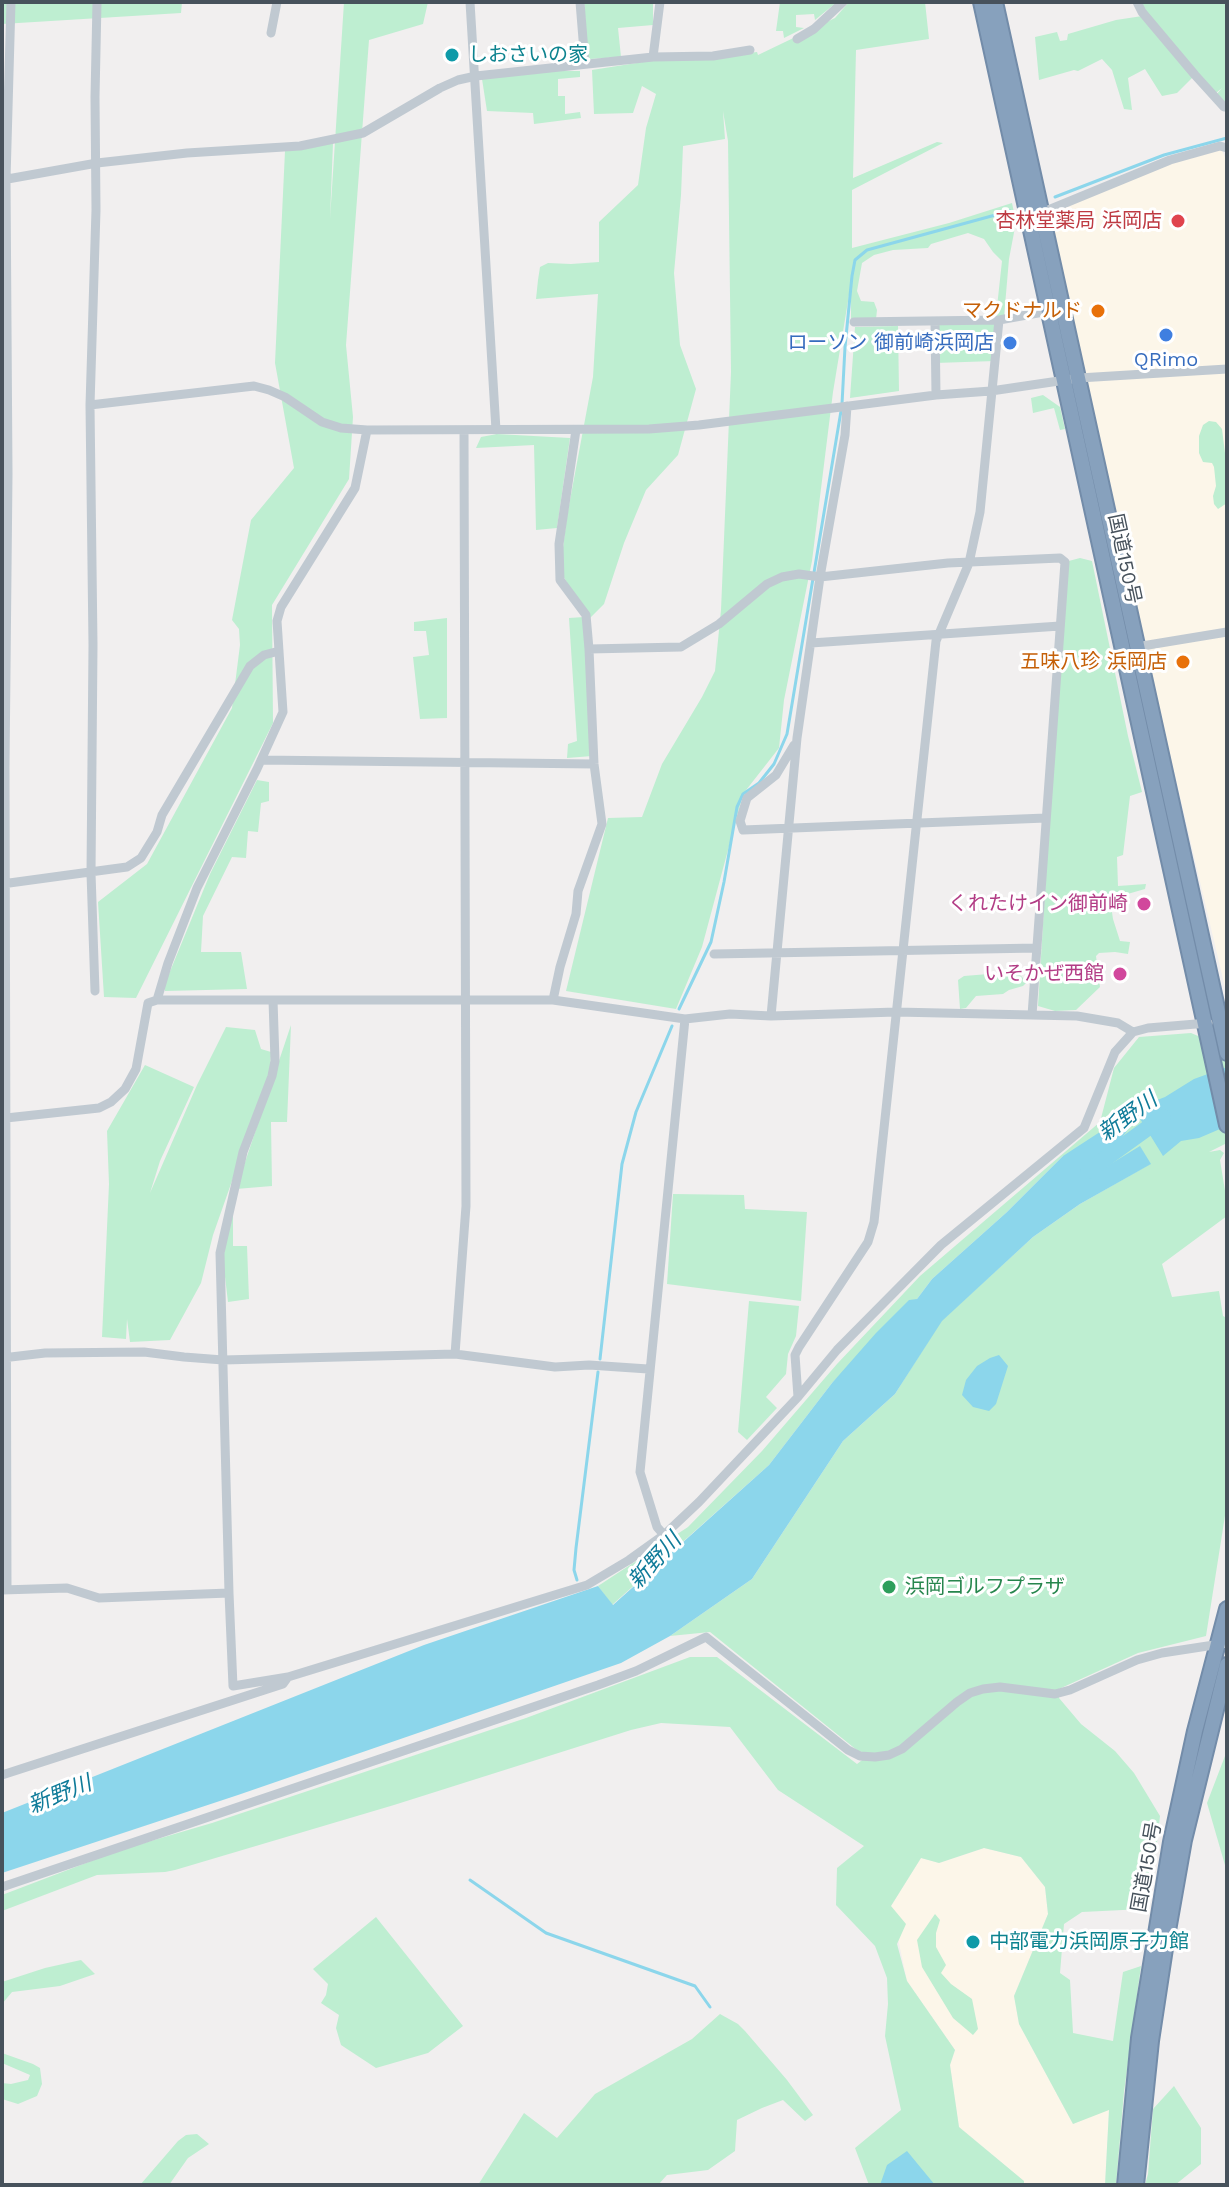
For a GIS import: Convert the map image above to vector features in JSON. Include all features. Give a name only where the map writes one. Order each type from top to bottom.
[{"type":"highway","name":"国道150号","points":[[981,2],[1049,311],[1072,380]]},
{"type":"highway","name":"国道150号","points":[[995,2],[1130,648],[1203,1023],[1223,1049]]},
{"type":"highway","name":"国道150号","points":[[1130,648],[1224,1022],[1227,1125]]},
{"type":"highway","name":"国道150号","points":[[1125,2185],[1139,2038],[1171,1842],[1195,1731],[1223,1644],[1227,1609]]},
{"type":"highway","name":"国道150号","points":[[1136,2185],[1151,2041],[1166,1942],[1184,1840],[1227,1665]]},
{"type":"street","points":[[11,2],[4,180],[8,503],[4,884],[4,1590],[67,1588],[99,1598],[229,1593]]},
{"type":"street","points":[[95,991],[91,873],[93,645],[90,405],[97,163],[97,2]]},
{"type":"street","points":[[271,33],[277,2]]},
{"type":"street","points":[[470,2],[496,430]]},
{"type":"street","points":[[580,2],[585,64]]},
{"type":"street","points":[[653,57],[660,2]]},
{"type":"street","points":[[797,39],[814,29],[843,2]]},
{"type":"street","points":[[1137,2],[1195,75],[1227,107]]},
{"type":"street","points":[[4,180],[97,163],[187,153],[300,146],[363,133],[440,88],[476,76],[653,57],[713,56],[750,50]]},
{"type":"street","points":[[1041,213],[1170,160],[1220,146],[1227,148]]},
{"type":"street","points":[[854,322],[999,320],[1049,311]]},
{"type":"street","points":[[798,1397],[795,1355],[868,1242],[874,1222],[936,641],[969,563],[980,512],[999,320]]},
{"type":"street","points":[[935,321],[936,395]]},
{"type":"street","points":[[90,405],[254,386],[285,397],[322,422],[341,428],[576,430],[674,427],[1072,380],[1227,369]]},
{"type":"street","points":[[771,1016],[797,738],[847,406]]},
{"type":"street","points":[[157,1000],[197,888],[283,712],[277,621],[281,607],[355,488],[367,430]]},
{"type":"street","points":[[455,1354],[466,1206],[464,430]]},
{"type":"street","points":[[553,1000],[576,914],[578,891],[602,824],[594,764],[586,615],[560,580],[559,544],[576,430]]},
{"type":"street","points":[[589,649],[681,647],[719,624],[767,584],[782,577],[799,574],[820,577],[948,563],[1060,558],[1065,562],[1032,1015]]},
{"type":"street","points":[[811,643],[1060,626]]},
{"type":"street","points":[[1130,648],[1227,632]]},
{"type":"street","points":[[4,884],[127,867],[141,858],[157,832],[162,815],[250,666],[264,655],[279,651]]},
{"type":"street","points":[[797,738],[776,775],[747,798],[740,821],[743,830],[1046,818]]},
{"type":"street","points":[[261,760],[594,764]]},
{"type":"street","points":[[714,954],[1037,948]]},
{"type":"street","points":[[6,1118],[99,1108],[111,1102],[125,1089],[136,1069],[148,1003],[157,1000],[553,1000],[685,1019],[730,1014],[771,1016],[896,1012],[1032,1015],[1087,1017],[1118,1023],[1133,1032]]},
{"type":"street","points":[[273,1000],[275,1061],[272,1076],[243,1152],[220,1253],[233,1686],[288,1677],[587,1585],[629,1560],[664,1535],[699,1502],[798,1397],[837,1350],[941,1245],[1084,1128],[1115,1052],[1133,1032],[1224,1022]]},
{"type":"street","points":[[664,1535],[657,1527],[640,1472],[685,1019]]},
{"type":"street","points":[[4,1358],[45,1353],[144,1352],[223,1360],[455,1354],[555,1367],[589,1365],[648,1369]]},
{"type":"street","points":[[2,1887],[598,1685],[636,1671],[706,1637],[848,1750],[860,1756],[875,1757],[902,1749],[970,1693],[1000,1687],[1055,1694],[1137,1660],[1223,1644]]},
{"type":"street","points":[[2,1775],[283,1684],[288,1677]]},
{"type":"shaded area","points":[[1220,146],[1227,162],[1227,996],[1148,661],[1048,210]]},
{"type":"shaded area","points":[[984,1848],[1021,1857],[1045,1887],[1048,1914],[1014,1996],[1019,2024],[1073,2124],[1109,2109],[1105,2185],[1024,2185],[1024,2181],[959,2127],[950,2065],[955,2050],[907,1981],[891,1906],[921,1858],[939,1863]]},
{"type":"green space","points":[[2,2],[182,2],[181,13],[2,24]]},
{"type":"green space","points":[[344,2],[428,2],[423,24],[369,40],[346,345],[353,417],[349,479],[272,605],[273,723],[136,998],[104,997],[98,902],[147,864],[232,708],[240,645],[239,629],[232,620],[251,520],[294,468],[275,363],[285,151],[333,143],[330,219]]},
{"type":"green space","points":[[584,2],[653,2],[653,25],[618,28],[621,57],[590,59]]},
{"type":"green space","points":[[780,2],[837,2],[815,20],[814,14],[796,15],[796,27],[804,28],[784,38],[783,31],[776,31]]},
{"type":"green space","points":[[849,2],[925,2],[929,39],[856,50],[853,178],[937,142],[943,143],[852,190],[852,248],[1012,203],[1016,222],[1004,317],[996,316],[1002,261],[984,239],[968,233],[931,244],[928,248],[893,250],[874,255],[862,263],[857,291],[861,301],[874,302],[876,319],[851,320],[851,283],[833,392],[812,561],[784,700],[779,748],[743,794],[702,947],[676,1009],[566,991],[608,818],[642,817],[662,764],[715,671],[721,610],[731,372],[728,141],[723,111],[725,139],[683,146],[674,273],[680,345],[696,389],[678,455],[646,490],[604,604],[589,619],[560,571],[593,377],[598,294],[536,299],[538,280],[540,267],[548,263],[599,262],[599,222],[638,185],[646,128],[656,94],[642,86],[633,113],[594,114],[592,70],[649,61],[757,52],[758,55],[835,18]]},
{"type":"green space","points":[[1142,2],[1227,2],[1227,106],[1216,95],[1222,88],[1216,93],[1195,75],[1177,93],[1162,96],[1145,69],[1128,78],[1132,110],[1124,109],[1112,70],[1102,59],[1078,71],[1039,80],[1035,37],[1057,32],[1060,41],[1067,40],[1068,34],[1116,20],[1149,15]]},
{"type":"green space","points":[[580,71],[580,77],[558,79],[558,96],[565,96],[565,114],[580,112],[581,118],[534,124],[533,113],[487,111],[482,79]]},
{"type":"green space","points":[[994,320],[995,361],[935,363],[938,321]]},
{"type":"green space","points":[[898,326],[899,391],[850,398],[855,327]]},
{"type":"green space","points":[[1043,395],[1060,407],[1065,429],[1060,430],[1054,408],[1033,413],[1031,398]]},
{"type":"green space","points":[[1209,421],[1216,422],[1222,429],[1226,461],[1227,503],[1218,509],[1213,496],[1216,486],[1214,467],[1212,463],[1203,462],[1199,453],[1199,436],[1203,425]]},
{"type":"green space","points":[[497,434],[570,438],[557,528],[536,530],[534,445],[476,448],[481,437]]},
{"type":"green space","points":[[1080,558],[1092,561],[1142,792],[1130,796],[1123,855],[1117,857],[1118,886],[1146,884],[1145,889],[1110,899],[1120,941],[1130,942],[1128,954],[1099,953],[1096,956],[1100,987],[1076,1010],[1055,1011],[1038,1006],[1065,562]]},
{"type":"green space","points":[[584,617],[592,756],[567,758],[568,744],[577,741],[569,618]]},
{"type":"green space","points":[[447,618],[447,718],[420,719],[413,657],[429,655],[426,631],[414,631],[414,622]]},
{"type":"green space","points":[[257,780],[269,782],[269,801],[261,803],[258,832],[248,831],[246,858],[232,857],[203,916],[201,952],[241,952],[247,989],[165,991],[164,986],[210,874]]},
{"type":"green space","points":[[1013,972],[1027,982],[1023,986],[1003,994],[976,996],[966,1008],[960,1009],[958,980],[964,976]]},
{"type":"green space","points":[[291,1025],[287,1122],[271,1122],[272,1186],[236,1189]]},
{"type":"green space","points":[[226,1027],[255,1030],[261,1049],[271,1052],[270,1073],[213,1235],[201,1283],[170,1340],[130,1342],[127,1319],[126,1339],[102,1337],[109,1184],[107,1131],[145,1065],[194,1087],[160,1161],[150,1193]]},
{"type":"green space","points":[[1191,1033],[1227,1048],[1227,1143],[1209,1152],[1220,1150],[1224,1153],[1220,1160],[1227,1216],[1162,1264],[1172,1297],[1219,1291],[1223,1316],[1227,1318],[1227,1503],[1206,1636],[1138,1653],[1059,1689],[1059,1698],[1081,1724],[1115,1751],[1134,1773],[1160,1816],[1154,1869],[1143,1909],[1082,1912],[1064,1924],[1060,1973],[1070,1980],[1073,2033],[1113,2041],[1123,1972],[1141,1966],[1124,2092],[1116,2185],[1105,2185],[1109,2110],[1073,2124],[1019,2024],[1014,1996],[1048,1914],[1045,1887],[1021,1857],[984,1848],[939,1863],[921,1858],[891,1906],[906,1924],[897,1944],[907,1981],[955,2050],[950,2065],[959,2127],[1024,2181],[1024,2185],[869,2185],[855,2148],[901,2110],[885,2036],[887,1978],[875,1946],[836,1905],[837,1868],[864,1846],[778,1790],[730,1727],[661,1723],[631,1730],[175,1870],[97,1875],[2,1911],[2,1895],[120,1850],[212,1823],[526,1718],[690,1657],[717,1657],[857,1764],[870,1754],[858,1751],[710,1632],[670,1636],[752,1579],[843,1441],[895,1394],[941,1321],[1033,1237],[1080,1204],[1150,1164],[1140,1147],[1089,1178],[1063,1156],[1007,1212],[932,1279],[917,1299],[832,1383],[769,1465],[612,1605],[598,1586],[688,1527],[762,1451],[837,1364],[920,1276],[1100,1122],[1114,1068],[1139,1037]]},
{"type":"green space","points":[[673,1194],[744,1195],[745,1209],[807,1212],[801,1301],[667,1284]]},
{"type":"green space","points":[[233,1195],[233,1246],[247,1246],[249,1299],[228,1302],[223,1260]]},
{"type":"green space","points":[[749,1301],[799,1306],[796,1336],[788,1354],[786,1374],[766,1397],[777,1408],[747,1440],[738,1432]]},
{"type":"green space","points":[[1227,1757],[1227,1872],[1207,1803]]},
{"type":"green space","points":[[935,1914],[940,1920],[936,1947],[946,1965],[941,1973],[972,1999],[978,2029],[973,2035],[953,2018],[922,1967],[917,1940]]},
{"type":"green space","points":[[376,1917],[463,2026],[428,2053],[376,2068],[341,2045],[336,2028],[339,2015],[321,2003],[328,1984],[313,1969]]},
{"type":"green space","points":[[81,1960],[95,1974],[60,1986],[12,1992],[2,2004],[2,1982]]},
{"type":"green space","points":[[720,2014],[745,2031],[813,2115],[805,2121],[783,2100],[762,2108],[737,2120],[735,2151],[708,2170],[667,2175],[658,2185],[478,2185],[524,2113],[557,2138],[595,2094],[692,2039]]},
{"type":"green space","points":[[2,2053],[40,2068],[42,2084],[37,2096],[18,2104],[2,2099],[2,2083],[28,2080],[30,2075],[2,2063]]},
{"type":"green space","points":[[1174,2086],[1201,2128],[1201,2164],[1175,2185],[1145,2185],[1153,2109]]},
{"type":"green space","points":[[197,2134],[209,2144],[188,2158],[169,2185],[140,2185],[178,2141],[186,2135]]},
{"type":"water","points":[[1227,1067],[1227,1126],[1199,1138],[1181,1141],[1163,1156],[1134,1109],[1165,1097],[1194,1079]]},
{"type":"water","points":[[1123,1117],[1131,1126],[1091,1176],[1140,1146],[1151,1164],[1080,1204],[1033,1237],[942,1321],[895,1394],[843,1441],[752,1579],[670,1636],[621,1663],[2,1873],[2,1813],[424,1645],[598,1586],[613,1605],[769,1465],[832,1383],[909,1300],[917,1299],[932,1279],[1007,1212],[1063,1156]]},
{"type":"water","points":[[999,1355],[1008,1366],[996,1404],[989,1411],[973,1407],[962,1395],[966,1380],[977,1366]]},
{"type":"water","points":[[907,2151],[935,2185],[880,2185],[887,2165]]},
{"type":"waterway","points":[[1055,197],[1164,155],[1227,138]]},
{"type":"waterway","points":[[842,404],[855,260],[867,250],[1010,211]]},
{"type":"waterway","points":[[679,1009],[711,942],[737,807],[743,794],[759,783],[774,764],[787,734],[841,411]]},
{"type":"waterway","points":[[600,1359],[622,1164],[636,1112],[672,1026]]},
{"type":"waterway","name":"新野川","points":[[1088,1171],[1163,1117]]},
{"type":"waterway","points":[[577,1580],[574,1570],[576,1548],[598,1372]]},
{"type":"waterway","points":[[470,1880],[546,1933],[695,1986],[710,2007]]},
{"type":"place","name":"しおさいの家","points":[[452,55]]},
{"type":"place","name":"杏林堂薬局 浜岡店","points":[[1178,221]]},
{"type":"place","name":"マクドナルド","points":[[1098,311]]},
{"type":"place","name":"QRimo","points":[[1166,335]]},
{"type":"place","name":"ローソン 御前崎浜岡店","points":[[1010,343]]},
{"type":"place","name":"五味八珍 浜岡店","points":[[1183,662]]},
{"type":"place","name":"くれたけイン御前崎","points":[[1144,904]]},
{"type":"place","name":"いそかぜ西館","points":[[1120,974]]},
{"type":"place","name":"浜岡ゴルフプラザ","points":[[889,1587]]},
{"type":"place","name":"中部電力浜岡原子力館","points":[[973,1942]]}]
